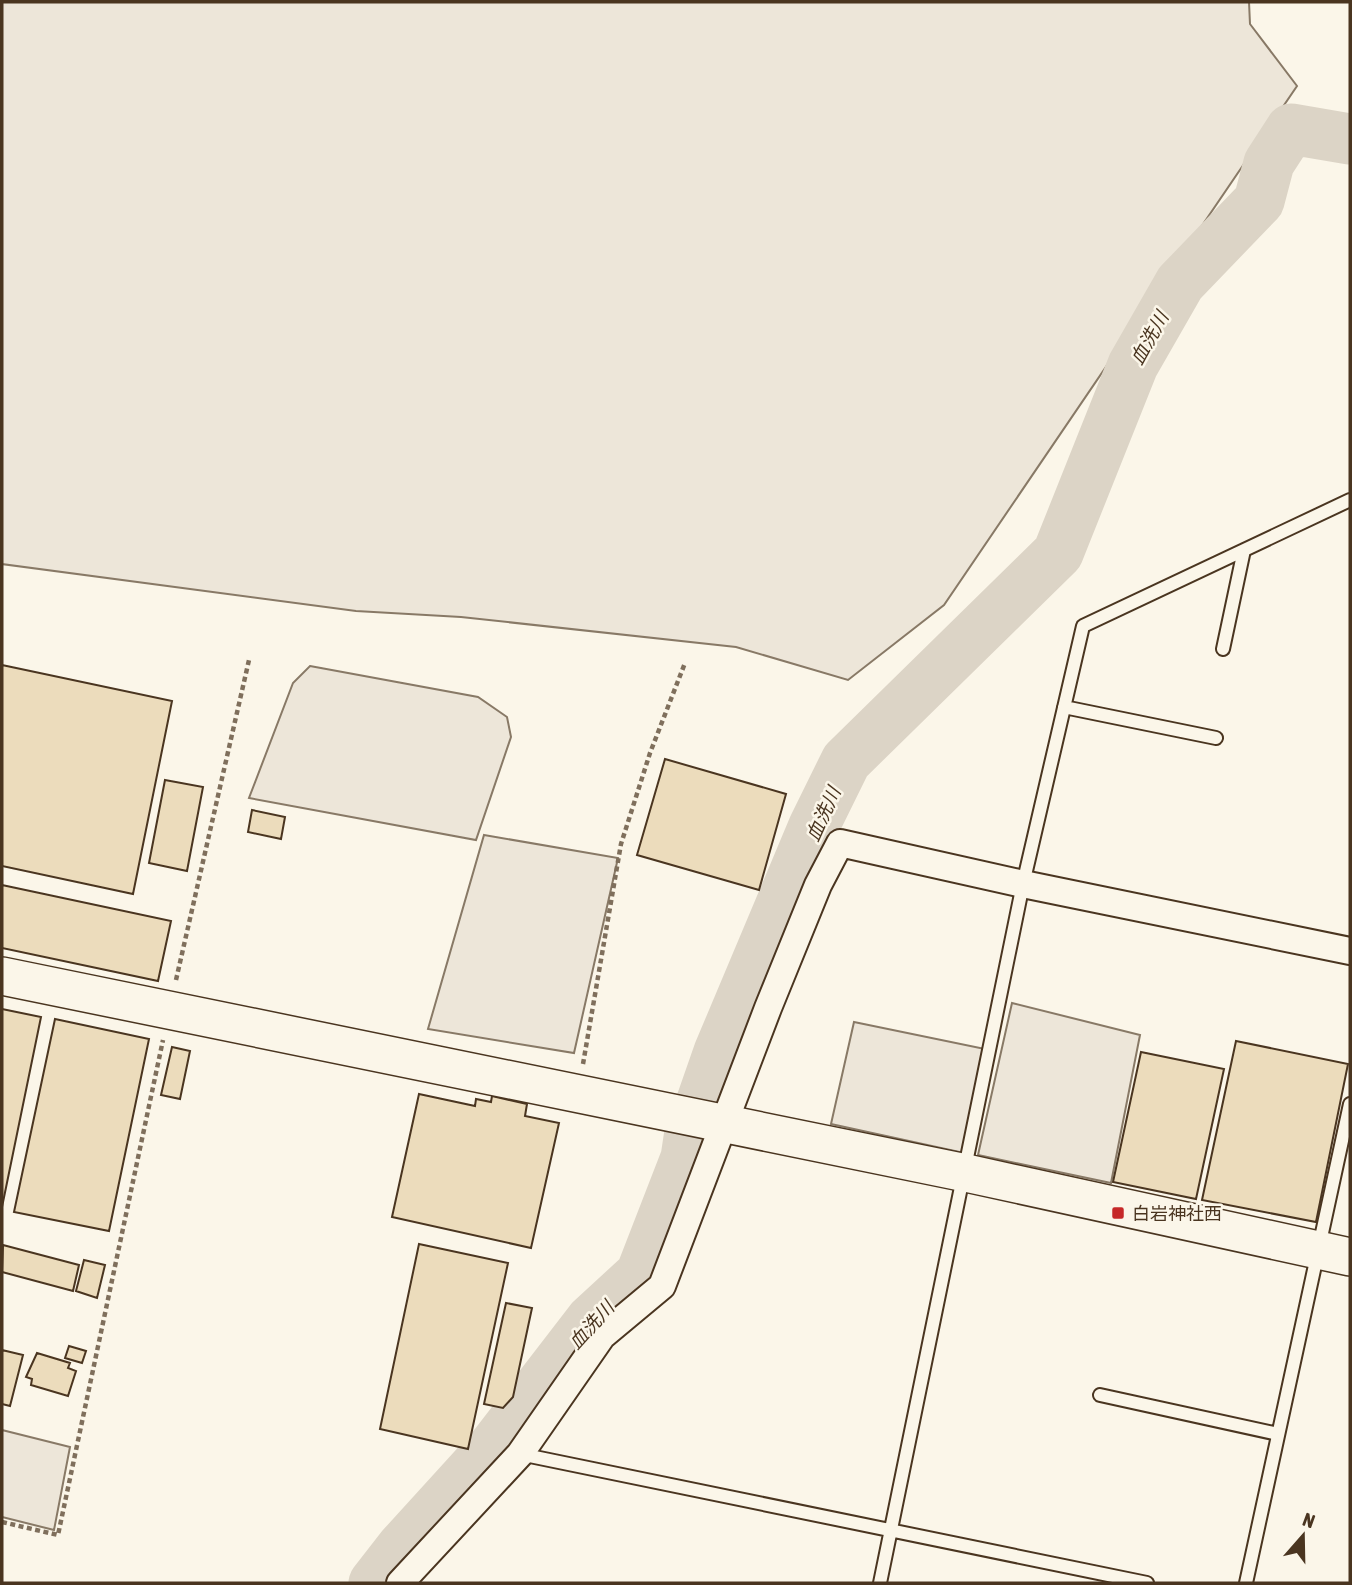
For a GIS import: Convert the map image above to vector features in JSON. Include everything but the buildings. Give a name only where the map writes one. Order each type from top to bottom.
[{"type":"street","points":[[400,1583],[520,1454],[601,1336],[662,1286],[706,1119],[840,843],[1023,884],[1350,951]]},
{"type":"street","points":[[2,976],[578,1096],[706,1119],[966,1173],[1334,1253]]},
{"type":"lane","points":[[880,1583],[1023,884],[1083,626],[1350,500]]},
{"type":"lane","points":[[1223,649],[1244,550]]},
{"type":"lane","points":[[1064,707],[1216,738]]},
{"type":"lane","points":[[1246,1583],[1278,1434],[1334,1253],[1350,1104]]},
{"type":"lane","points":[[1100,1395],[1278,1434]]},
{"type":"lane","points":[[520,1454],[1147,1583]]},
{"type":"path","points":[[2,1522],[58,1535],[169,1011],[249,660]]},
{"type":"path","points":[[578,1096],[621,844],[650,753],[685,663]]},
{"type":"shaded area","points":[[2,2],[1249,2],[1250,24],[1297,86],[944,605],[848,680],[736,647],[461,617],[356,611],[2,564]]},
{"type":"shaded area","points":[[310,666],[478,697],[507,717],[511,737],[476,840],[249,798],[293,683]]},
{"type":"shaded area","points":[[484,835],[618,858],[574,1053],[428,1029]]},
{"type":"shaded area","points":[[1012,1003],[1140,1035],[1111,1183],[978,1155]]},
{"type":"shaded area","points":[[854,1022],[985,1049],[964,1153],[831,1124]]},
{"type":"shaded area","points":[[2,1430],[70,1447],[54,1530],[2,1517]]},
{"type":"waterway","name":"血洗川","points":[[374,1583],[402,1547],[494,1446],[591,1320],[641,1274],[686,1158],[689,1138],[719,1052],[814,826],[846,761],[1058,553],[1133,365],[1180,283],[1259,201],[1269,163],[1291,129],[1350,139]]},
{"type":"place","name":"白岩神社西","points":[[1118,1213]]}]
